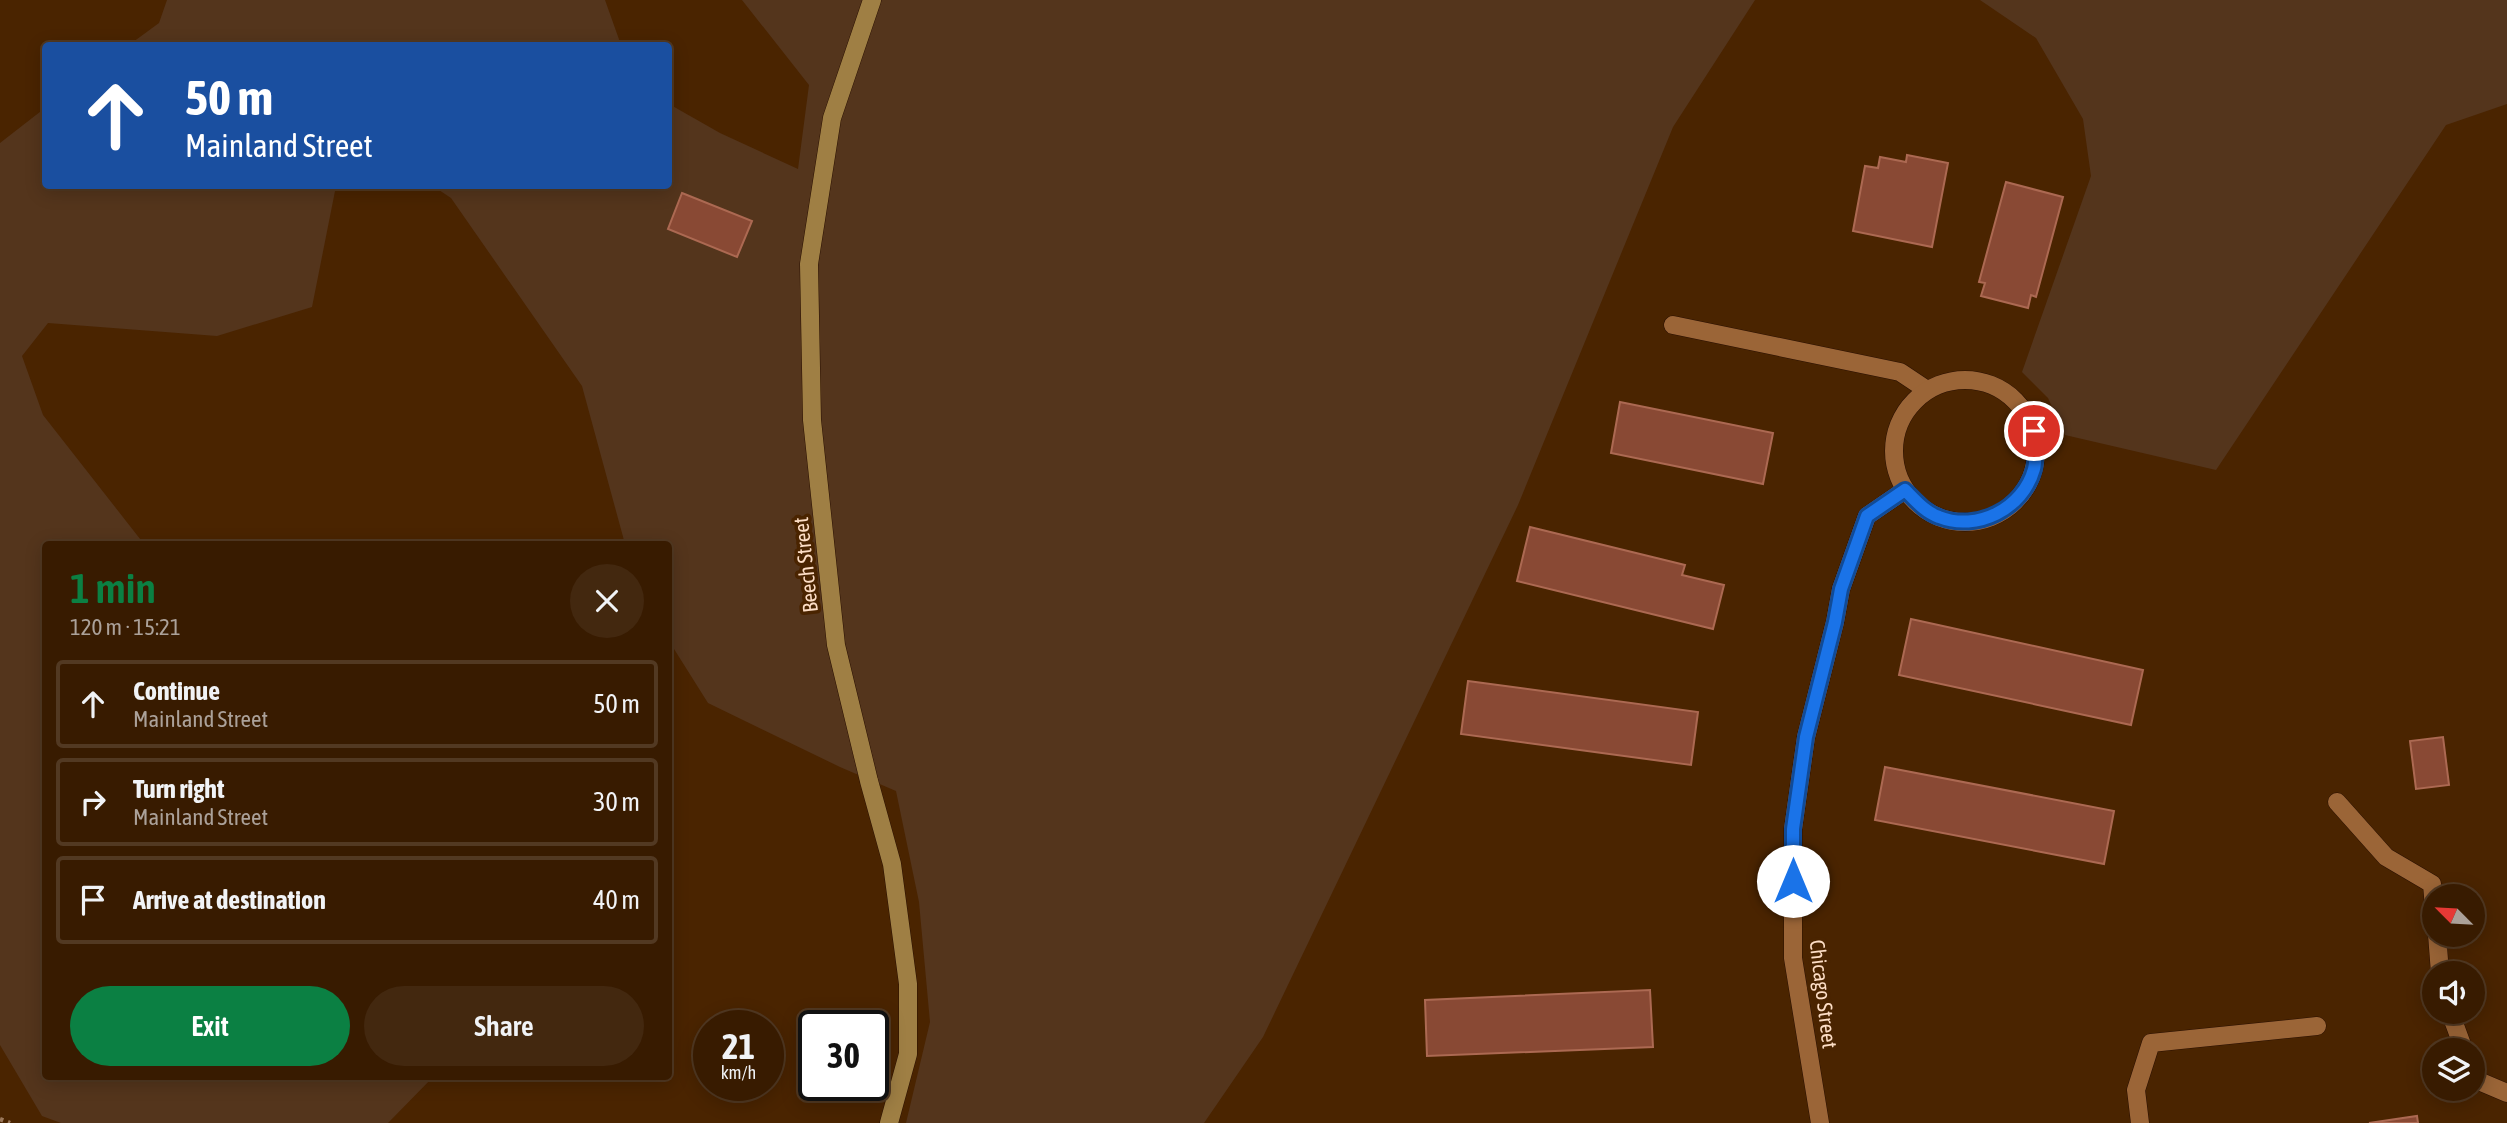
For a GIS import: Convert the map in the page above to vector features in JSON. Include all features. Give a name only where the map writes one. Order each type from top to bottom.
[{"type":"street","name":"Beech Street","points":[[872,0],[832,118],[809,276],[812,420],[836,645],[892,864],[908,984],[908,1054],[889,1123]]},
{"type":"street","points":[[1673,325],[1900,372],[1927,390]]},
{"type":"street","points":[[1953,380],[1978,380],[2011,396],[2028,415],[2034,431],[2035,466],[2028,484],[2013,504],[1992,517],[1965,523],[1940,518],[1923,509],[1905,490],[1894,460],[1897,428],[1909,407],[1927,390],[1953,380]]},
{"type":"street","name":"Chicago Street","points":[[1820,1123],[1793,958],[1793,829],[1806,737],[1841,589],[1867,516],[1905,490]]},
{"type":"street","points":[[2337,802],[2386,857],[2432,884]]},
{"type":"street","points":[[2140,1123],[2136,1090],[2151,1043],[2317,1026]]},
{"type":"street","points":[[2485,1084],[2507,1093]]},
{"type":"path","points":[[0,1119],[10,1123]]},
{"type":"shaded area","points":[[167,0],[605,0],[620,42],[133,42],[159,23]]},
{"type":"shaded area","points":[[742,0],[1755,0],[1673,127],[1518,505],[1263,1037],[1204,1123],[906,1123],[930,1022],[919,902],[896,791],[708,703],[672,646],[672,541],[624,541],[582,386],[451,198],[438,189],[672,189],[672,106],[720,133],[798,169],[809,85]]},
{"type":"shaded area","points":[[1980,0],[2507,0],[2507,104],[2446,125],[2216,470],[2065,435],[2048,398],[2022,372],[2091,176],[2083,119],[2036,38]]},
{"type":"shaded area","points":[[42,110],[42,189],[335,189],[312,307],[217,336],[48,323],[22,356],[43,415],[142,541],[42,541],[42,1080],[430,1080],[388,1123],[61,1123],[42,1116],[0,1045],[0,143]]},
{"type":"building","points":[[1907,155],[1948,163],[1932,247],[1853,231],[1865,166],[1878,168],[1880,157],[1906,162]]},
{"type":"building","points":[[2006,182],[2063,197],[2036,297],[2031,295],[2028,308],[1981,296],[1985,283],[1979,282]]},
{"type":"building","points":[[682,193],[752,221],[737,257],[668,229]]},
{"type":"building","points":[[1620,402],[1773,433],[1763,484],[1611,453]]},
{"type":"building","points":[[1530,527],[1685,565],[1682,575],[1724,585],[1713,629],[1517,581]]},
{"type":"building","points":[[1911,619],[2143,670],[2131,725],[1899,675]]},
{"type":"building","points":[[1468,681],[1698,712],[1691,765],[1461,734]]},
{"type":"building","points":[[2443,737],[2449,785],[2416,789],[2410,741]]},
{"type":"building","points":[[1885,767],[2114,811],[2104,864],[1875,820]]},
{"type":"building","points":[[1650,990],[1653,1047],[1427,1056],[1425,1000]]},
{"type":"building","points":[[2417,1116],[2418,1123],[2369,1123]]},
{"type":"route","points":[[1793,881],[1793,829],[1806,737],[1841,589],[1867,516],[1905,490],[1923,509],[1940,518],[1965,523],[1992,517],[2013,504],[2028,484],[2035,466],[2034,431]]}]
